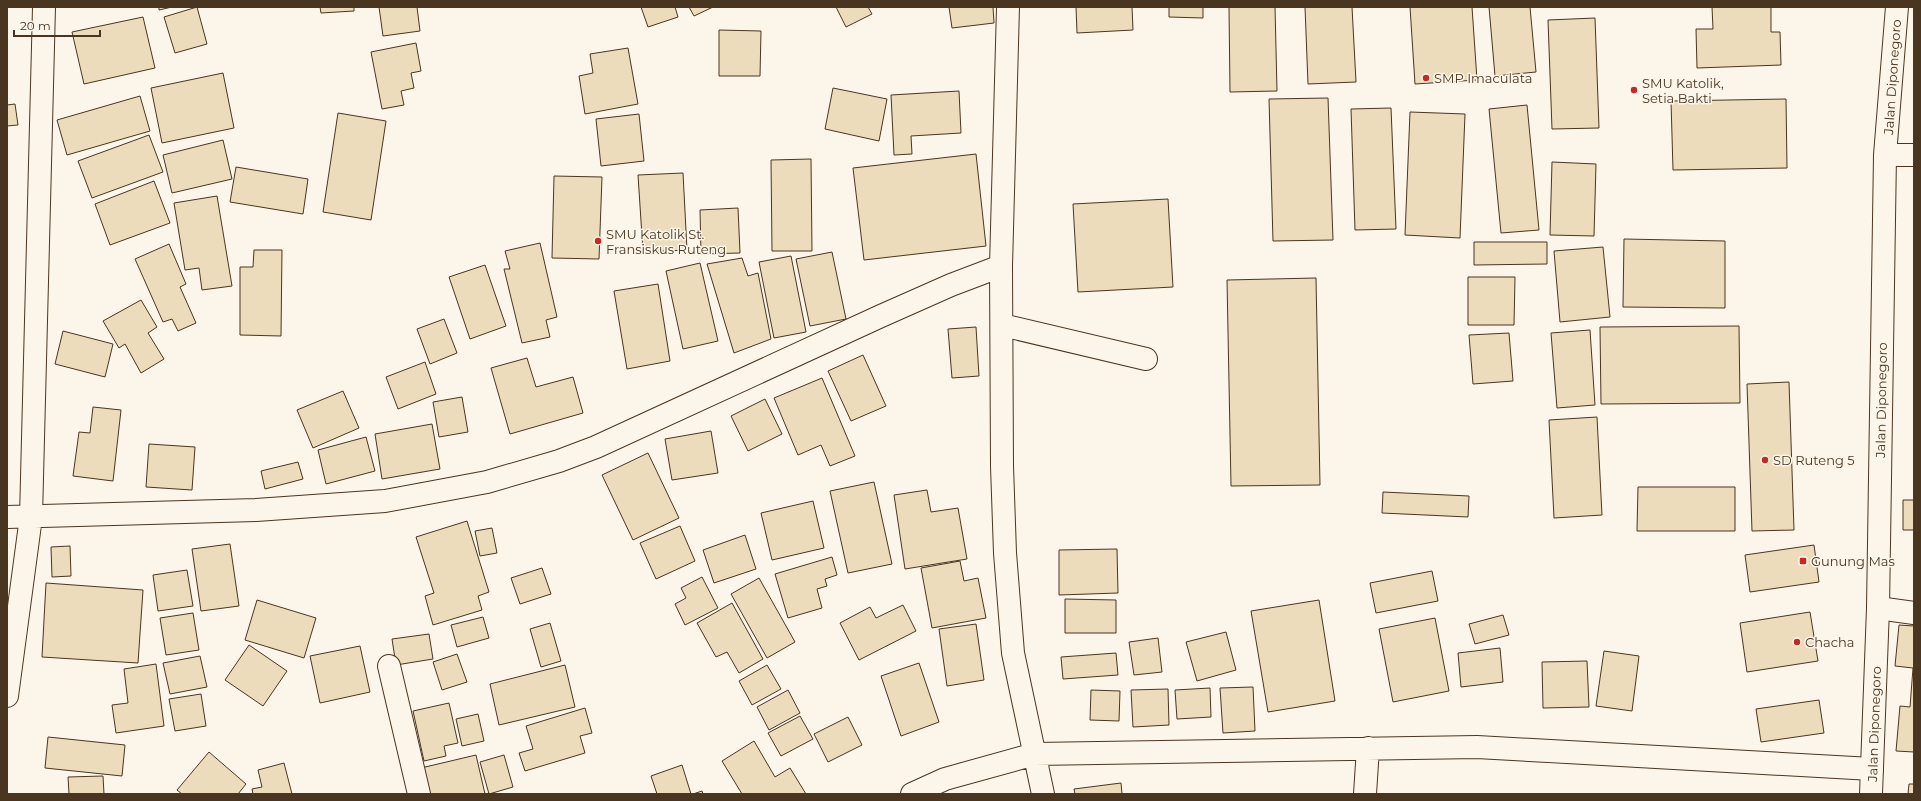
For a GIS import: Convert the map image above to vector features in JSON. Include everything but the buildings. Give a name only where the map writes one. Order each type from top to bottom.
[{"type":"street","points":[[7,696],[31,517],[44,7]]},
{"type":"street","points":[[1008,7],[1001,266],[1002,466],[1006,568],[1013,653],[1036,754],[1043,794]]},
{"type":"street","name":"Jalan Diponegoro","points":[[1871,794],[1878,608],[1885,155],[1897,7]]},
{"type":"street","points":[[1885,155],[1914,155]]},
{"type":"street","points":[[7,517],[256,510],[385,501],[487,482],[558,462],[596,447],[888,313],[951,285],[1001,266]]},
{"type":"street","points":[[1002,324],[1146,359]]},
{"type":"street","points":[[1878,608],[1914,613]]},
{"type":"street","points":[[389,666],[419,794]]},
{"type":"street","points":[[912,794],[946,779],[1036,754],[1477,747],[1872,769]]},
{"type":"street","points":[[1365,794],[1368,748]]},
{"type":"place","name":"SMP Imaculata","points":[[1426,78]]},
{"type":"place","name":"SMU Katolik, Setia Bakti","points":[[1634,90]]},
{"type":"place","name":"SMU Katolik St. Fransiskus Ruteng","points":[[598,241]]},
{"type":"place","name":"SD Ruteng 5","points":[[1765,460]]},
{"type":"place","name":"Gunung Mas","points":[[1803,561]]},
{"type":"place","name":"Chacha","points":[[1797,642]]}]
